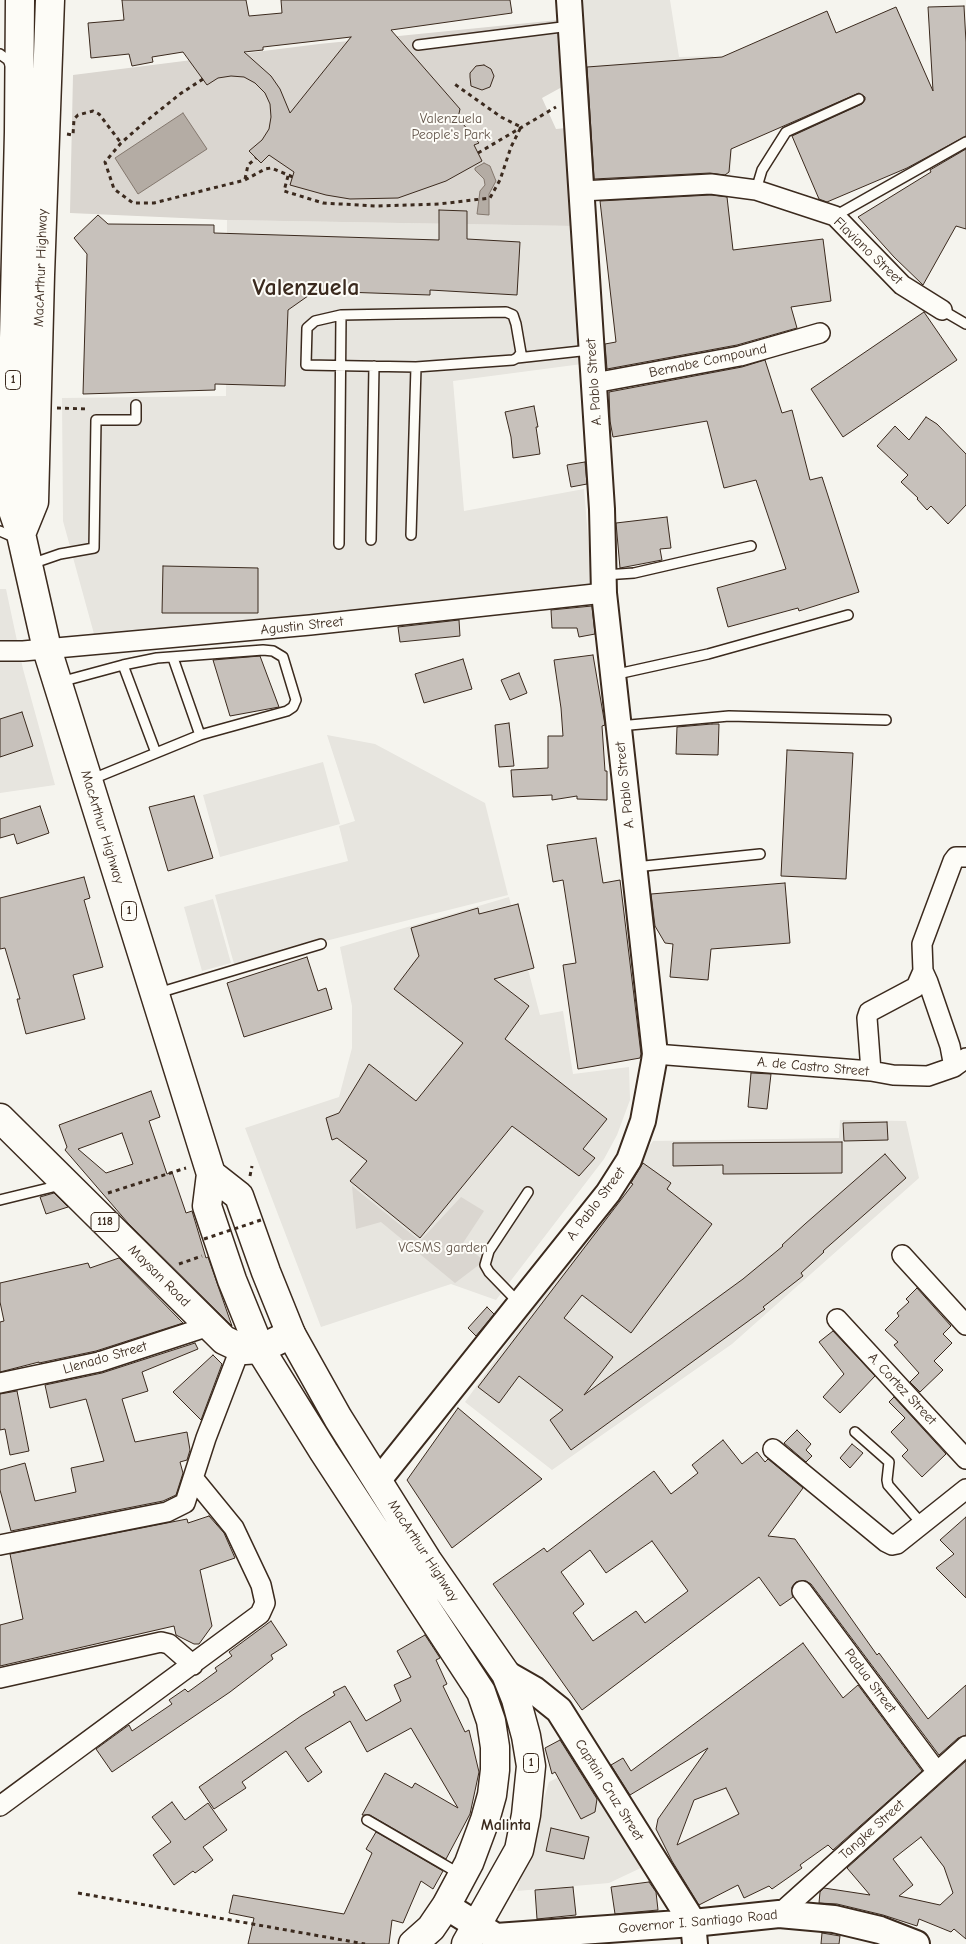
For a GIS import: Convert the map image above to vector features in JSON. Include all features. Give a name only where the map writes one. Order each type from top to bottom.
[{"type":"main road","name":"MacArthur Highway","points":[[18,542],[34,502],[27,226],[19,87],[20,0]]},
{"type":"main road","name":"MacArthur Highway","points":[[50,0],[27,226],[7,388],[6,471],[10,502],[18,542],[47,649],[210,1168],[207,1206],[232,1280],[252,1350],[324,1452],[435,1620],[481,1692],[491,1721],[496,1746],[492,1795],[485,1820],[462,1875],[446,1906],[431,1928],[413,1944]]},
{"type":"main road","name":"Maysan Road","points":[[0,1118],[224,1340],[252,1350]]},
{"type":"main road","name":"MacArthur Highway","points":[[210,1168],[239,1196],[266,1272],[291,1334],[338,1418],[427,1560],[506,1674],[526,1736],[531,1766],[527,1808],[518,1850],[472,1935]]},
{"type":"main road","points":[[252,1350],[291,1334]]},
{"type":"main road","name":"Captain Cruz Street","points":[[506,1674],[534,1690],[559,1710],[694,1934]]},
{"type":"main road","points":[[446,1906],[472,1935]]},
{"type":"main road","name":"Governor I. Santiago Road","points":[[472,1935],[506,1937],[694,1934],[779,1914],[834,1919],[880,1930],[916,1944]]},
{"type":"street","name":"A. Pablo Street","points":[[378,1481],[608,1192],[629,1160],[645,1113],[655,1054],[604,584],[602,509],[569,0]]},
{"type":"street","name":"Flaviano Street","points":[[582,191],[711,184],[756,190],[835,216],[902,286],[942,310]]},
{"type":"street","name":"Bernabe Compound","points":[[594,383],[740,356],[820,333]]},
{"type":"street","name":"Agustin Street","points":[[0,651],[47,649],[310,625],[604,584]]},
{"type":"street","points":[[871,1071],[867,1018],[870,1012],[916,988],[922,971],[922,944],[946,879],[954,859],[966,856]]},
{"type":"street","points":[[922,971],[928,982],[950,1046],[960,1063]]},
{"type":"street","name":"A. de Castro Street","points":[[655,1054],[871,1071],[893,1075],[928,1076],[960,1063]]},
{"type":"street","points":[[902,1255],[966,1326]]},
{"type":"street","name":"A. Cortez Street","points":[[837,1319],[966,1459]]},
{"type":"street","name":"Llenado Street","points":[[0,1383],[99,1362],[209,1326]]},
{"type":"street","points":[[0,1545],[168,1512],[185,1503],[206,1438],[237,1358],[252,1350]]},
{"type":"street","points":[[773,1449],[892,1545],[897,1544],[966,1489]]},
{"type":"street","points":[[0,1806],[260,1614],[266,1603],[260,1585],[234,1528],[194,1479]]},
{"type":"street","name":"Padua Street","points":[[802,1591],[937,1772]]},
{"type":"street","points":[[0,1678],[161,1642],[169,1644],[193,1665]]},
{"type":"street","name":"Tangke Street","points":[[779,1914],[966,1746]]},
{"type":"lane","points":[[418,45],[570,26]]},
{"type":"lane","points":[[0,54],[8,60],[19,87]]},
{"type":"lane","points":[[756,190],[762,170],[786,132],[859,99]]},
{"type":"lane","points":[[835,216],[966,142]]},
{"type":"lane","points":[[942,310],[966,324]]},
{"type":"lane","points":[[517,358],[521,354],[516,324],[513,315],[506,312],[341,315],[315,321],[307,328],[306,365],[416,367],[513,360],[592,350]]},
{"type":"lane","points":[[339,544],[341,315]]},
{"type":"lane","points":[[372,540],[374,366]]},
{"type":"lane","points":[[411,534],[416,367]]},
{"type":"lane","points":[[18,542],[60,554],[94,548],[96,420],[136,420],[136,405]]},
{"type":"lane","points":[[604,584],[634,573],[751,546]]},
{"type":"lane","points":[[613,675],[708,654],[848,615]]},
{"type":"lane","points":[[57,682],[157,658],[263,650],[274,651],[284,657],[296,700],[293,707],[287,711],[200,735],[88,782]]},
{"type":"lane","points":[[173,658],[200,735]]},
{"type":"lane","points":[[122,665],[156,753]]},
{"type":"lane","points":[[619,726],[729,716],[886,720]]},
{"type":"lane","points":[[634,867],[760,854]]},
{"type":"lane","points":[[155,994],[321,944]]},
{"type":"lane","points":[[0,1200],[66,1184]]},
{"type":"lane","points":[[520,1304],[489,1272],[485,1264],[489,1251],[528,1192]]},
{"type":"lane","points":[[855,1432],[889,1462],[888,1485],[922,1524]]},
{"type":"lane","points":[[367,1820],[462,1875]]},
{"type":"path","points":[[203,79],[180,94],[121,143],[105,162],[114,189],[133,203],[154,202],[245,180],[265,169],[271,168],[292,177]]},
{"type":"path","points":[[453,83],[501,117],[521,127]]},
{"type":"path","points":[[478,153],[574,97]]},
{"type":"path","points":[[63,134],[73,135],[74,119],[82,113],[93,111],[99,114],[121,143]]},
{"type":"path","points":[[288,176],[284,191],[323,203],[376,206],[439,204],[490,198],[500,180],[510,147],[521,127]]},
{"type":"path","points":[[245,180],[248,165],[256,158]]},
{"type":"path","points":[[54,408],[78,408]]},
{"type":"path","points":[[105,1194],[169,1172],[210,1168]]},
{"type":"path","points":[[204,1239],[264,1219]]},
{"type":"path","points":[[171,1266],[205,1254]]},
{"type":"path","points":[[78,1892],[364,1944]]},
{"type":"shaded area","points":[[579,0],[670,0],[679,57],[713,56],[735,108],[730,180],[591,188]]},
{"type":"shaded area","points":[[183,113],[207,149],[138,194],[115,158]]},
{"type":"shaded area","points":[[484,163],[490,166],[496,181],[489,194],[489,215],[477,214],[480,191],[485,185],[484,179],[475,168]]},
{"type":"shaded area","points":[[227,220],[574,226],[582,364],[453,381],[464,511],[584,489],[592,586],[199,629],[94,634],[63,521],[62,398],[226,396]]},
{"type":"shaded area","points":[[0,589],[6,589],[23,669],[55,785],[0,793]]},
{"type":"shaded area","points":[[327,735],[375,744],[485,803],[508,895],[234,964],[215,895],[348,861],[339,826],[355,821]]},
{"type":"shaded area","points":[[323,762],[340,824],[220,857],[203,795]]},
{"type":"shaded area","points":[[509,897],[540,1015],[563,1011],[573,1074],[629,1067],[630,1100],[617,1135],[604,1159],[496,1300],[451,1284],[321,1327],[245,1128],[339,1097],[352,1048],[352,1006],[340,947]]},
{"type":"shaded area","points":[[213,899],[231,963],[202,971],[184,907]]},
{"type":"shaded area","points":[[840,1120],[906,1121],[919,1178],[732,1344],[552,1470],[465,1402],[653,1141],[839,1138]]},
{"type":"shaded area","points":[[582,1765],[645,1866],[609,1883],[517,1891],[549,1782]]},
{"type":"green space","name":"Valenzuela People's Park","points":[[558,20],[562,87],[542,98],[556,129],[566,128],[574,226],[227,220],[70,213],[73,75],[319,44]]},
{"type":"green space","name":"VCSMS garden","points":[[352,1186],[420,1241],[461,1197],[484,1211],[463,1243],[484,1261],[455,1283],[381,1222],[356,1229]]},
{"type":"building","points":[[122,0],[246,0],[249,16],[282,13],[281,0],[510,0],[512,13],[391,30],[460,109],[458,118],[479,143],[474,145],[482,161],[446,181],[398,198],[350,199],[326,195],[290,185],[294,172],[269,155],[261,163],[249,151],[262,140],[269,129],[271,117],[270,104],[265,93],[255,83],[244,77],[218,78],[207,85],[183,52],[152,57],[153,62],[132,66],[129,54],[91,58],[88,23],[124,20]],"holes":[[[351,37],[290,113],[280,89],[271,76],[244,52],[263,50],[263,47]]]},
{"type":"building","points":[[964,6],[966,136],[907,168],[827,202],[819,199],[792,136],[862,104],[865,97],[859,93],[731,149],[729,172],[725,175],[710,173],[594,179],[587,67],[722,57],[827,11],[836,33],[896,7],[933,91],[928,7]]},
{"type":"building","points":[[484,65],[491,69],[494,76],[490,87],[482,90],[471,86],[470,73],[476,66]]},
{"type":"building","points":[[966,149],[966,229],[956,226],[923,285],[894,257],[858,217]]},
{"type":"building","points":[[711,195],[727,197],[733,250],[823,239],[831,301],[791,307],[797,328],[737,345],[607,369],[605,344],[616,342],[600,201]]},
{"type":"building","points":[[439,210],[467,211],[467,239],[520,242],[517,295],[430,290],[430,295],[315,291],[288,310],[285,386],[215,384],[215,390],[83,394],[87,254],[74,238],[98,215],[108,224],[214,225],[214,233],[439,240]]},
{"type":"building","points":[[924,312],[957,360],[843,437],[811,389]]},
{"type":"building","points":[[765,360],[782,413],[792,410],[810,480],[822,477],[859,592],[799,611],[798,608],[728,627],[717,588],[786,569],[756,480],[724,488],[707,421],[613,437],[610,421],[609,392],[742,367]]},
{"type":"building","points":[[534,406],[540,454],[513,458],[511,437],[505,412]]},
{"type":"building","points":[[926,417],[937,424],[966,454],[966,505],[948,524],[931,506],[927,510],[918,498],[901,482],[908,475],[877,446],[895,426],[909,440]]},
{"type":"building","points":[[585,462],[587,484],[571,487],[567,465]]},
{"type":"building","points":[[667,517],[671,548],[660,549],[662,560],[620,568],[616,523]]},
{"type":"building","points":[[163,566],[258,568],[258,613],[162,613]]},
{"type":"building","points":[[592,606],[595,634],[579,637],[577,628],[552,628],[551,610]]},
{"type":"building","points":[[459,620],[460,636],[400,642],[398,627]]},
{"type":"building","points":[[593,655],[605,725],[602,726],[605,771],[607,771],[607,800],[577,799],[577,796],[552,800],[552,795],[513,797],[511,770],[548,768],[548,736],[563,736],[554,660]]},
{"type":"building","points":[[260,656],[279,707],[230,716],[213,660]]},
{"type":"building","points":[[463,659],[472,689],[424,703],[415,674]]},
{"type":"building","points":[[519,673],[527,693],[510,700],[501,680]]},
{"type":"building","points":[[22,712],[33,746],[0,757],[0,719]]},
{"type":"building","points":[[509,723],[514,766],[499,767],[495,725]]},
{"type":"building","points":[[719,724],[718,755],[676,754],[677,727]]},
{"type":"building","points":[[787,750],[853,753],[846,879],[781,876]]},
{"type":"building","points":[[194,796],[213,858],[168,871],[149,807]]},
{"type":"building","points":[[40,806],[49,833],[17,844],[14,834],[0,838],[0,819]]},
{"type":"building","points":[[596,838],[603,883],[620,880],[641,1054],[640,1058],[578,1069],[563,965],[576,963],[563,880],[553,882],[547,845]]},
{"type":"building","points":[[84,877],[90,898],[84,900],[103,967],[73,975],[85,1019],[26,1034],[17,999],[20,999],[5,948],[0,949],[0,898]]},
{"type":"building","points":[[785,883],[790,943],[711,949],[708,980],[670,977],[673,944],[665,943],[655,926],[651,894]]},
{"type":"building","points":[[518,904],[534,968],[494,979],[529,1006],[505,1039],[607,1119],[583,1149],[595,1158],[579,1176],[512,1126],[420,1238],[350,1181],[367,1161],[337,1138],[332,1140],[326,1118],[339,1113],[369,1064],[416,1101],[463,1043],[394,989],[419,956],[411,928],[478,908],[479,914]]},
{"type":"building","points":[[307,957],[318,991],[326,988],[332,1009],[244,1037],[227,983]]},
{"type":"building","points":[[751,1073],[771,1074],[767,1109],[748,1107]]},
{"type":"building","points":[[151,1091],[160,1117],[149,1121],[167,1174],[172,1172],[186,1213],[192,1211],[206,1258],[208,1257],[232,1326],[128,1223],[65,1150],[67,1147],[59,1125]],"holes":[[[122,1133],[133,1164],[106,1173],[78,1149]]]},
{"type":"building","points":[[887,1122],[888,1140],[844,1141],[843,1123]]},
{"type":"building","points":[[842,1142],[842,1173],[723,1174],[723,1165],[673,1166],[673,1143]]},
{"type":"building","points":[[885,1154],[906,1178],[823,1251],[801,1273],[803,1276],[763,1307],[765,1309],[571,1450],[550,1420],[563,1410],[519,1376],[499,1403],[478,1387],[633,1184],[631,1183],[643,1163],[671,1183],[667,1189],[712,1224],[631,1333],[582,1295],[564,1318],[613,1357],[584,1395],[743,1279],[783,1246],[805,1224]]},
{"type":"building","points":[[54,1193],[68,1207],[46,1214],[40,1197]]},
{"type":"building","points":[[119,1258],[183,1323],[96,1351],[0,1372],[0,1322],[4,1321],[0,1302],[0,1283],[88,1263],[90,1268]]},
{"type":"building","points":[[917,1288],[951,1326],[943,1334],[952,1343],[934,1361],[943,1370],[920,1392],[910,1382],[919,1373],[894,1345],[898,1342],[885,1330],[899,1316],[897,1313],[909,1302],[906,1299]]},
{"type":"building","points":[[487,1307],[494,1314],[476,1336],[468,1328]]},
{"type":"building","points":[[833,1331],[875,1376],[840,1413],[823,1397],[844,1374],[819,1342]]},
{"type":"building","points":[[195,1343],[198,1349],[142,1372],[148,1391],[122,1399],[135,1442],[187,1432],[190,1450],[187,1460],[180,1462],[183,1473],[176,1495],[163,1501],[11,1531],[0,1490],[0,1470],[25,1463],[35,1501],[76,1492],[71,1468],[104,1461],[86,1399],[50,1408],[45,1385],[102,1373]]},
{"type":"building","points":[[213,1355],[222,1364],[201,1420],[173,1392]]},
{"type":"building","points":[[17,1391],[29,1451],[10,1455],[5,1429],[0,1430],[0,1394]]},
{"type":"building","points":[[894,1397],[946,1454],[922,1477],[902,1456],[908,1450],[891,1432],[905,1418],[889,1402]]},
{"type":"building","points":[[458,1408],[542,1479],[452,1548],[407,1480]]},
{"type":"building","points":[[797,1430],[811,1444],[806,1450],[812,1456],[806,1462],[784,1443]]},
{"type":"building","points":[[723,1440],[742,1464],[757,1452],[765,1462],[768,1459],[803,1488],[768,1536],[795,1539],[877,1655],[879,1653],[928,1719],[966,1685],[966,1735],[958,1738],[939,1755],[811,1584],[806,1581],[796,1582],[792,1587],[793,1597],[780,1606],[759,1577],[582,1710],[493,1584],[544,1548],[547,1552],[654,1471],[671,1494],[698,1473],[692,1465]],"holes":[[[652,1541],[688,1591],[645,1623],[636,1611],[593,1641],[573,1613],[584,1604],[561,1572],[590,1550],[606,1573]]]},
{"type":"building","points":[[852,1444],[863,1453],[850,1468],[840,1458]]},
{"type":"building","points":[[209,1516],[224,1533],[235,1558],[200,1570],[212,1626],[199,1644],[194,1644],[176,1635],[174,1626],[0,1666],[0,1625],[23,1619],[10,1554],[187,1519],[188,1523]]},
{"type":"building","points":[[966,1517],[966,1598],[936,1568],[954,1554],[940,1540]]},
{"type":"building","points":[[271,1621],[287,1645],[271,1655],[273,1659],[230,1692],[112,1772],[96,1749],[129,1725],[132,1731],[172,1704],[169,1700],[185,1689],[188,1692],[217,1671],[215,1668],[232,1656],[229,1652]]},
{"type":"building","points":[[425,1635],[440,1658],[436,1660],[447,1684],[443,1686],[465,1732],[469,1730],[479,1772],[470,1814],[446,1859],[370,1815],[362,1815],[385,1773],[412,1788],[415,1783],[458,1808],[411,1728],[367,1752],[350,1721],[305,1748],[322,1772],[308,1782],[286,1751],[242,1782],[246,1788],[214,1809],[199,1787],[301,1716],[335,1695],[333,1692],[345,1686],[366,1721],[401,1701],[394,1685],[411,1677],[397,1651]]},
{"type":"building","points":[[803,1643],[843,1698],[858,1685],[922,1771],[833,1850],[828,1845],[800,1865],[802,1868],[772,1889],[769,1886],[744,1898],[738,1885],[699,1905],[672,1861],[656,1829],[658,1819],[708,1748],[630,1795],[611,1765],[623,1758],[631,1771]],"holes":[[[726,1788],[739,1814],[677,1845],[694,1800]]]},
{"type":"building","points":[[560,1740],[597,1799],[595,1812],[581,1819],[555,1772],[552,1774],[545,1748]]},
{"type":"building","points":[[966,1761],[966,1939],[954,1929],[951,1932],[919,1919],[917,1926],[883,1915],[837,1904],[819,1903],[820,1892],[824,1888],[870,1895],[847,1868]],"holes":[[[921,1837],[944,1867],[953,1893],[940,1905],[899,1896],[913,1885],[893,1859]]]},
{"type":"building","points":[[172,1802],[185,1820],[208,1803],[227,1830],[203,1847],[213,1860],[195,1873],[193,1871],[174,1885],[153,1855],[171,1842],[152,1817]]},
{"type":"building","points":[[551,1828],[589,1837],[584,1859],[546,1851]]},
{"type":"building","points":[[376,1832],[443,1871],[433,1889],[421,1881],[403,1923],[392,1920],[389,1944],[248,1944],[254,1918],[229,1913],[233,1895],[344,1914],[372,1853],[366,1849]]},
{"type":"building","points":[[649,1882],[656,1892],[658,1910],[615,1914],[611,1887]]},
{"type":"building","points":[[573,1887],[576,1915],[537,1919],[535,1890]]},
{"type":"building","points":[[822,1933],[840,1936],[839,1944],[821,1944]]},
{"type":"district","name":"Valenzuela","points":[[306,288]]},
{"type":"district","name":"Malinta","points":[[506,1825]]}]
